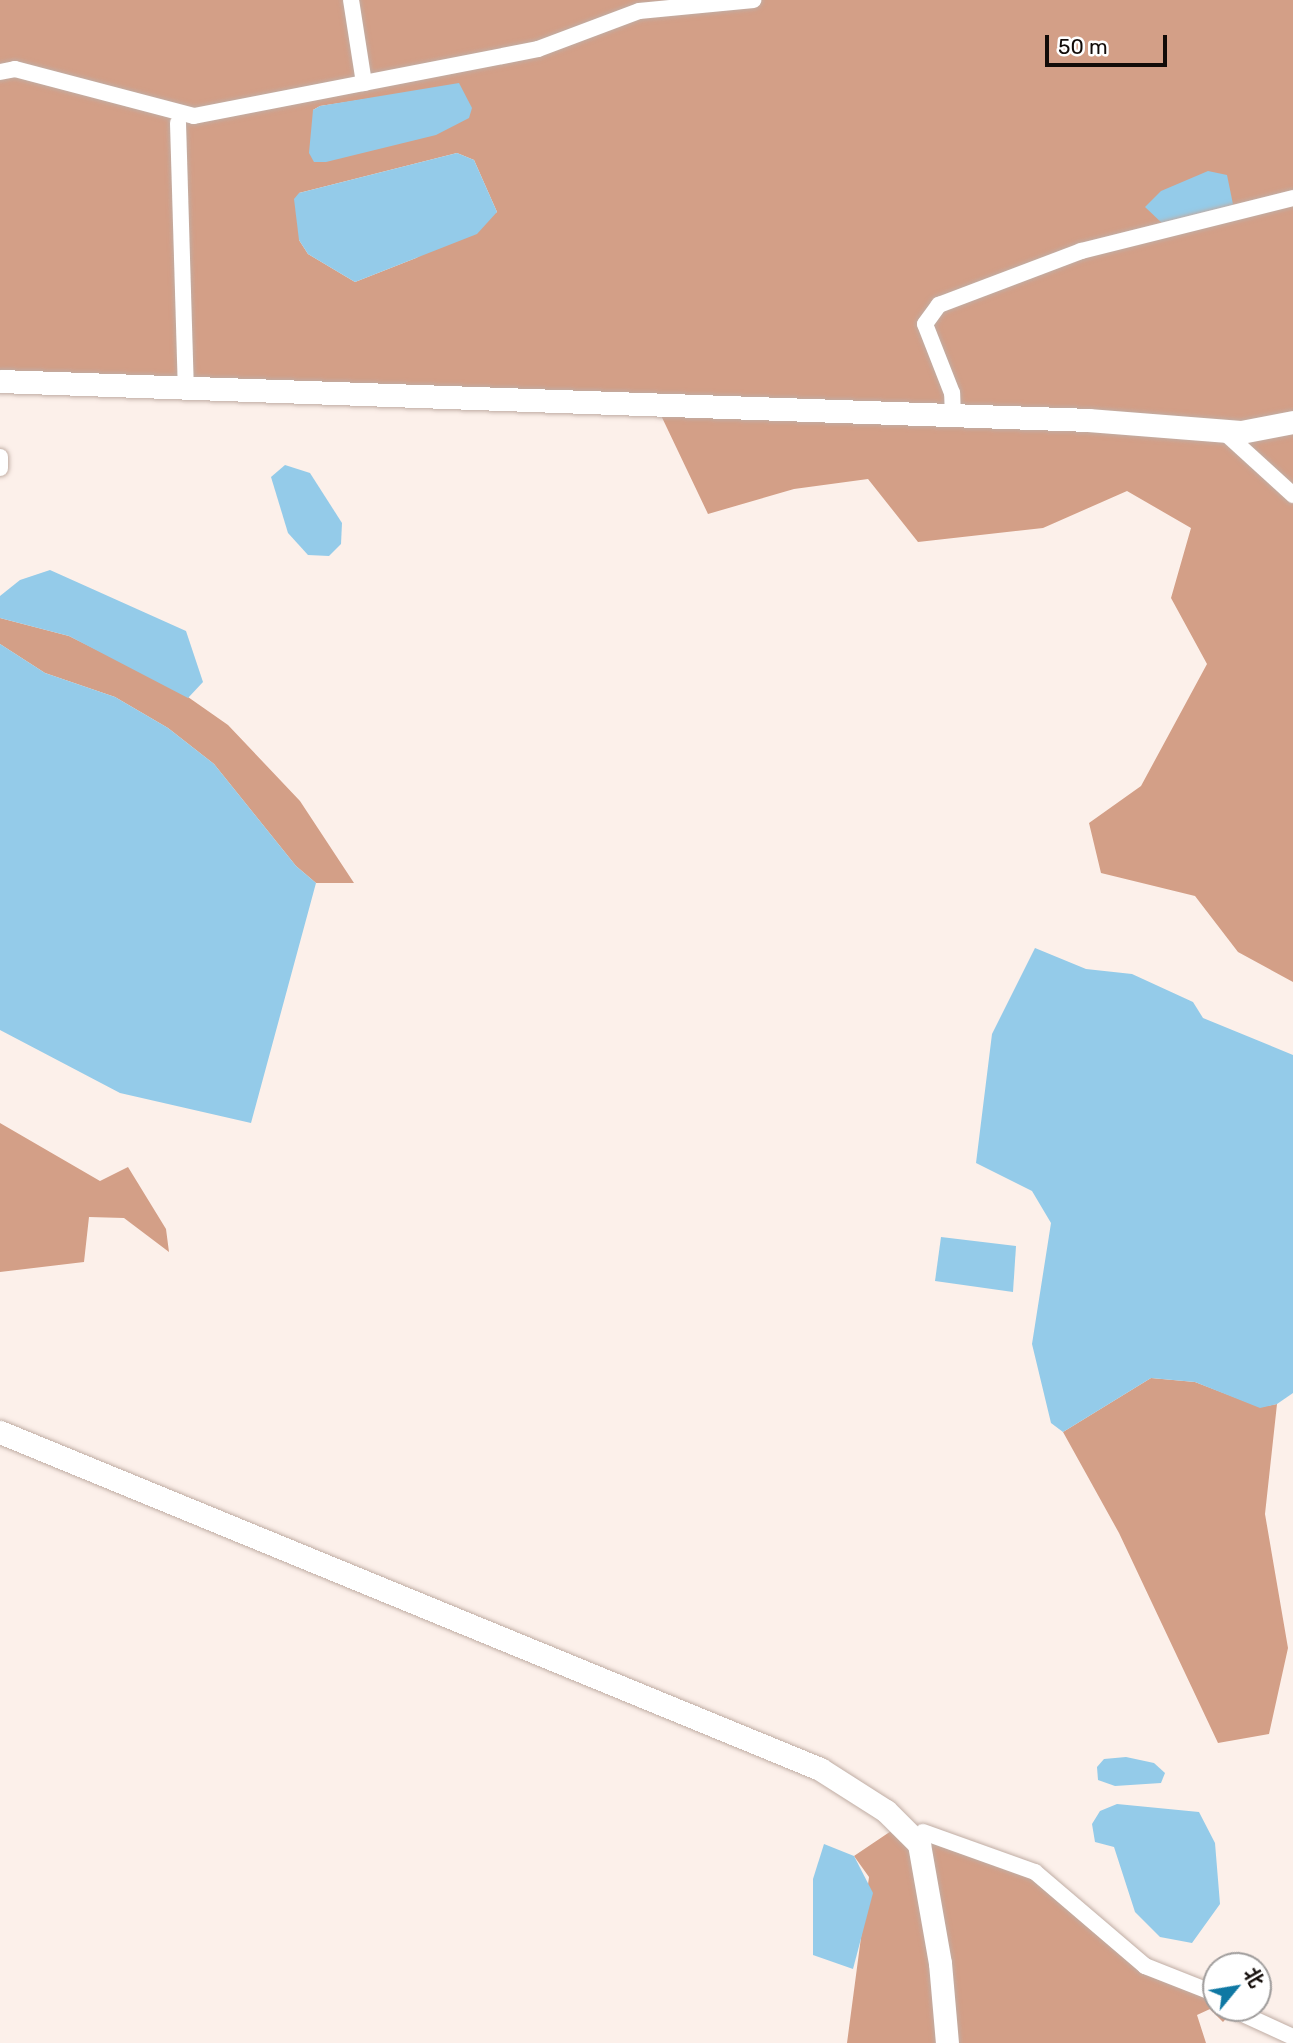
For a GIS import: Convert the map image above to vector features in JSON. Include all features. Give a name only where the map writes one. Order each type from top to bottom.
[{"type":"street","points":[[351,0],[364,83]]},
{"type":"street","points":[[0,72],[15,69],[194,116],[538,49],[639,11],[753,0]]},
{"type":"street","points":[[178,123],[186,385]]},
{"type":"street","points":[[953,418],[952,393],[925,324],[939,305],[1082,251],[1293,198]]},
{"type":"street","points":[[0,381],[186,385],[953,418],[1088,420],[1223,430],[1293,422]]},
{"type":"street","points":[[1223,430],[1293,495]]},
{"type":"street","points":[[0,457],[0,468]]},
{"type":"street","points":[[0,1432],[820,1769],[875,1804],[919,1843],[940,1963],[947,2043]]},
{"type":"street","points":[[923,1832],[1035,1872],[1145,1966],[1202,1988]]},
{"type":"street","points":[[1260,2022],[1293,2037]]},
{"type":"shaded area","points":[[0,0],[1293,0],[1293,982],[1238,952],[1195,896],[1101,873],[1089,823],[1141,786],[1207,664],[1171,598],[1191,528],[1127,491],[1043,528],[918,542],[868,479],[794,489],[708,514],[657,407],[0,381]],"holes":[[[393,95],[313,124],[313,110],[320,106]],[[457,153],[474,160],[497,212],[416,258],[355,282],[308,254],[299,240],[299,193]]]},
{"type":"shaded area","points":[[0,618],[69,636],[178,690],[228,725],[300,801],[354,883],[316,883],[296,866],[214,764],[168,728],[115,697],[45,673],[0,644]]},
{"type":"shaded area","points":[[0,1123],[100,1181],[128,1167],[166,1229],[169,1252],[124,1218],[89,1217],[84,1262],[0,1272]]},
{"type":"shaded area","points":[[1151,1378],[1195,1382],[1260,1407],[1277,1404],[1265,1514],[1288,1648],[1269,1734],[1218,1743],[1119,1533],[1063,1432]]},
{"type":"shaded area","points":[[900,1825],[1035,1872],[1145,1966],[1202,1988],[1202,2013],[1197,2015],[1206,2043],[847,2043],[869,1877],[854,1856]]},
{"type":"water","points":[[459,83],[472,108],[469,118],[436,135],[326,162],[314,162],[309,153],[313,110],[320,106]]},
{"type":"water","points":[[457,153],[474,160],[497,212],[477,234],[355,282],[308,254],[299,240],[294,199],[299,193]]},
{"type":"water","points":[[1208,171],[1227,175],[1235,214],[1163,224],[1145,207],[1161,191]]},
{"type":"water","points":[[285,465],[310,473],[342,523],[341,544],[329,556],[308,555],[288,533],[271,477]]},
{"type":"water","points":[[50,570],[186,631],[203,682],[188,698],[69,636],[0,618],[0,596],[20,580]]},
{"type":"water","points":[[0,644],[45,673],[115,697],[168,728],[214,764],[296,866],[316,883],[251,1123],[120,1093],[0,1030]]},
{"type":"water","points":[[1035,948],[1086,969],[1132,974],[1193,1002],[1203,1018],[1293,1055],[1293,1393],[1277,1404],[1260,1408],[1195,1382],[1151,1378],[1063,1432],[1051,1423],[1032,1344],[1051,1223],[1032,1191],[976,1163],[992,1034]]},
{"type":"water","points":[[941,1237],[1016,1246],[1013,1292],[935,1281]]},
{"type":"water","points":[[1126,1757],[1154,1763],[1165,1773],[1161,1783],[1115,1786],[1098,1780],[1097,1767],[1104,1759]]},
{"type":"water","points":[[1117,1804],[1199,1812],[1215,1843],[1220,1904],[1192,1943],[1160,1937],[1135,1912],[1114,1847],[1095,1842],[1092,1824],[1100,1811]]},
{"type":"water","points":[[824,1844],[854,1856],[873,1893],[853,1969],[813,1955],[813,1879]]}]
